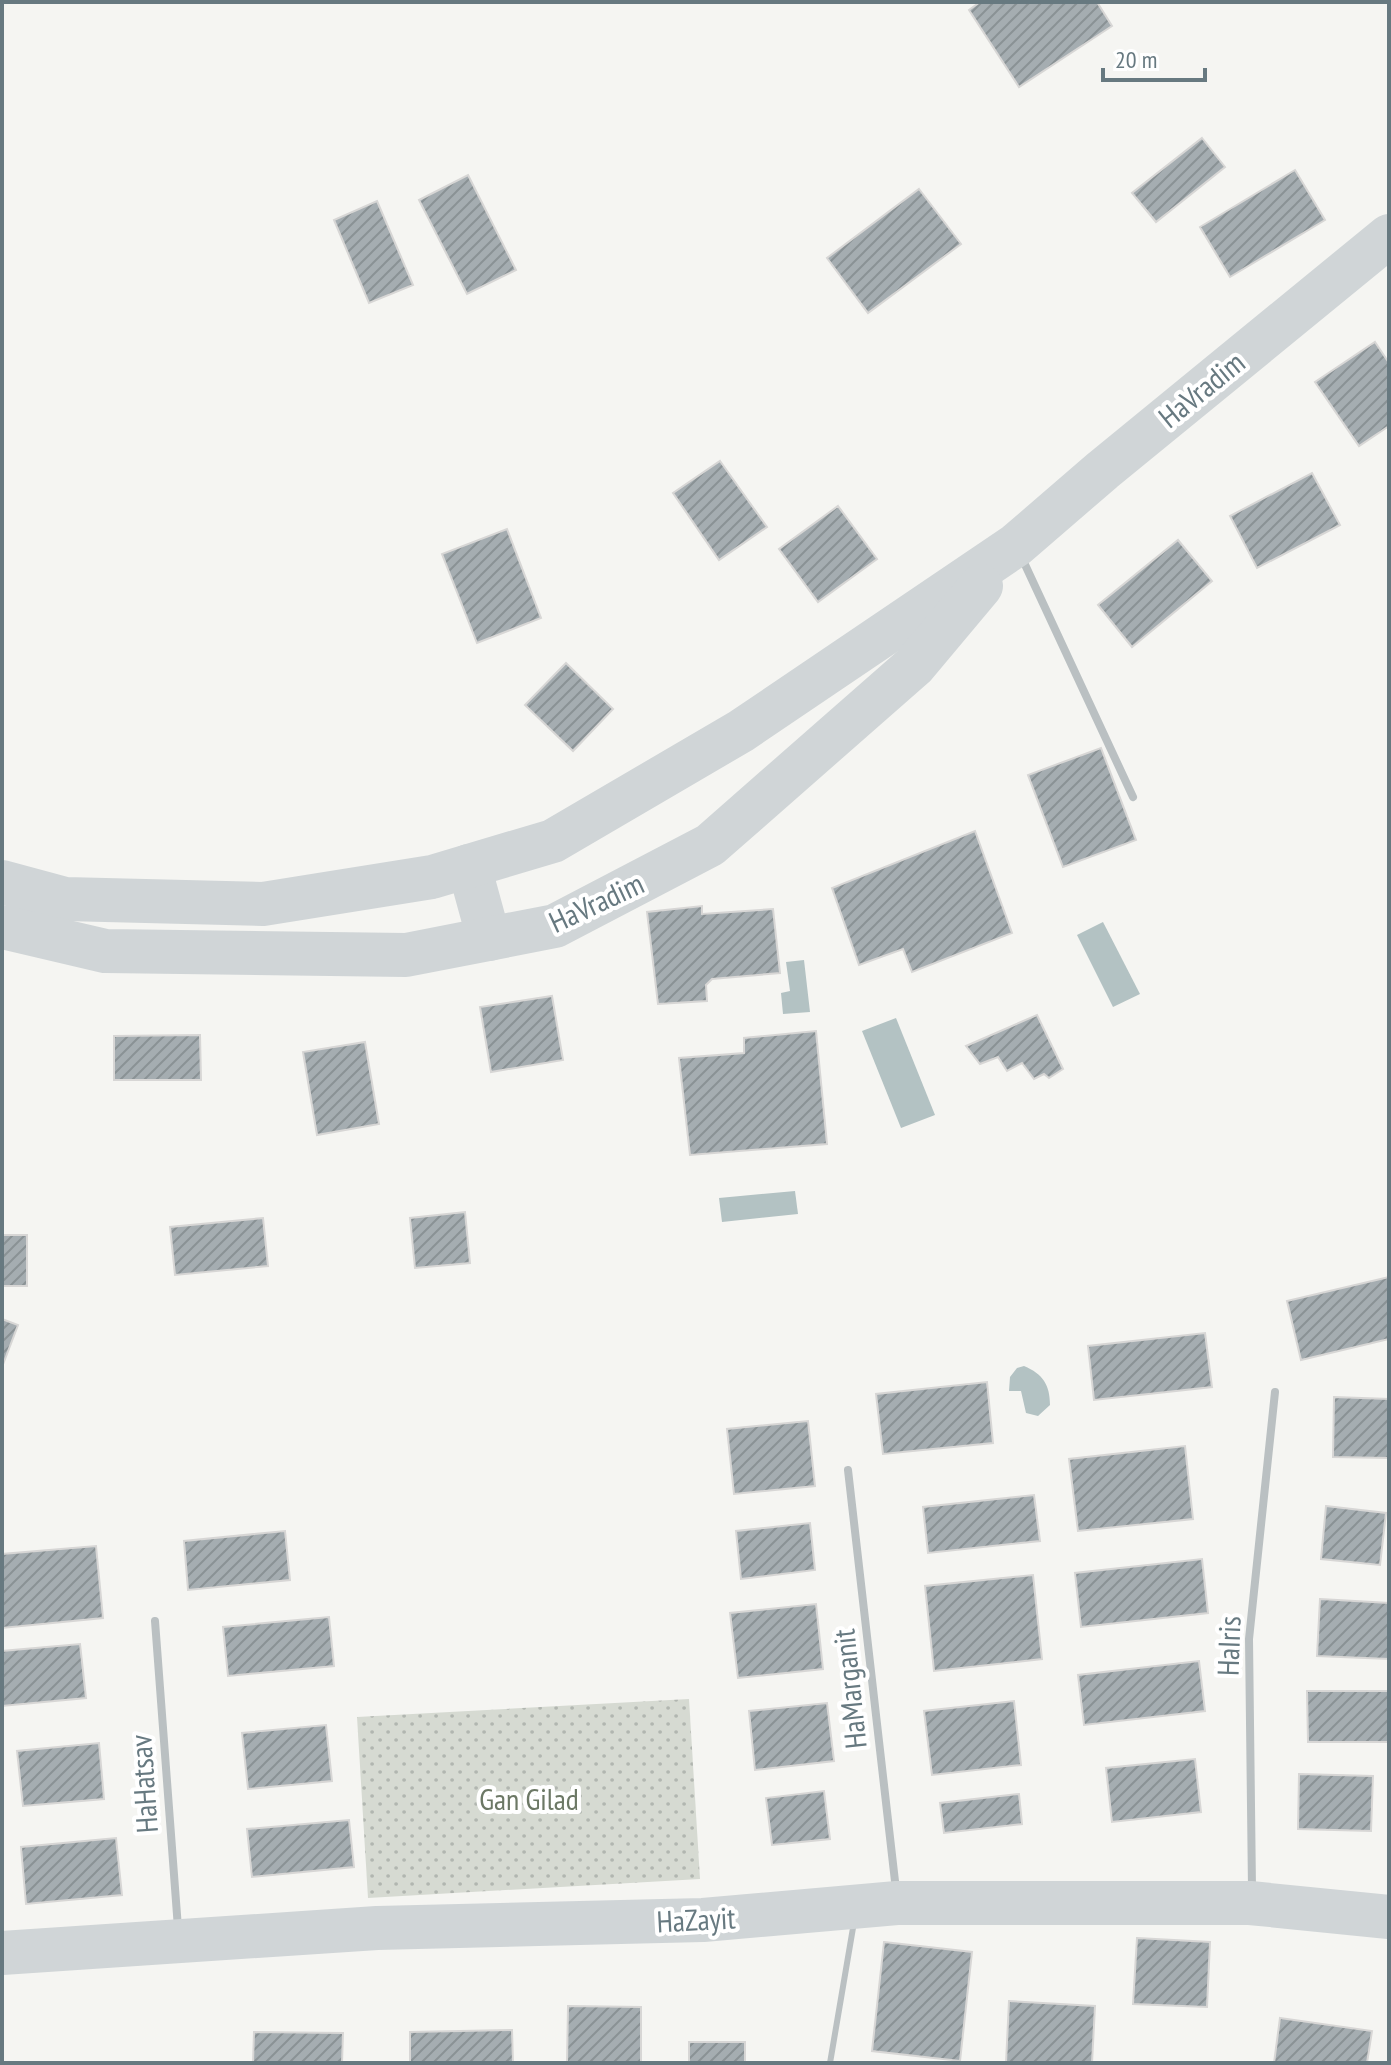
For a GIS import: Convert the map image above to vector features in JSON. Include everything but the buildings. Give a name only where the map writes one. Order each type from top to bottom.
[{"type":"street","name":"HaVradim","points":[[2,882],[65,899],[263,904],[432,877],[553,841],[728,739],[1016,545],[1389,236]]},
{"type":"street","name":"HaVradim","points":[[2,927],[105,951],[406,955],[555,926],[710,845],[914,666],[1016,545]]},
{"type":"street","points":[[1016,545],[1133,797]]},
{"type":"street","points":[[469,866],[489,939]]},
{"type":"street","name":"HaIris","points":[[1250,1903],[1253,1874],[1249,1639],[1275,1392]]},
{"type":"street","name":"HaMarganit","points":[[848,1470],[877,1905]]},
{"type":"street","name":"HaHatsav","points":[[155,1621],[179,1943]]},
{"type":"street","name":"HaZayit","points":[[2,1953],[377,1928],[703,1920],[877,1905],[1250,1903],[1389,1917]]},
{"type":"lane","points":[[830,2063],[877,1905]]},
{"type":"green space","name":"Gan Gilad","points":[[689,1699],[700,1879],[368,1898],[357,1717]]},
{"type":"shaded area","points":[[1103,922],[1140,994],[1113,1007],[1077,935]]},
{"type":"shaded area","points":[[804,960],[810,1012],[783,1014],[781,993],[790,991],[786,962]]},
{"type":"shaded area","points":[[896,1018],[935,1115],[901,1128],[862,1031]]},
{"type":"shaded area","points":[[795,1191],[798,1214],[722,1222],[719,1198]]},
{"type":"shaded area","points":[[1024,1366],[1041,1377],[1049,1392],[1050,1405],[1038,1416],[1026,1413],[1021,1391],[1009,1391],[1010,1377],[1017,1368]]}]
